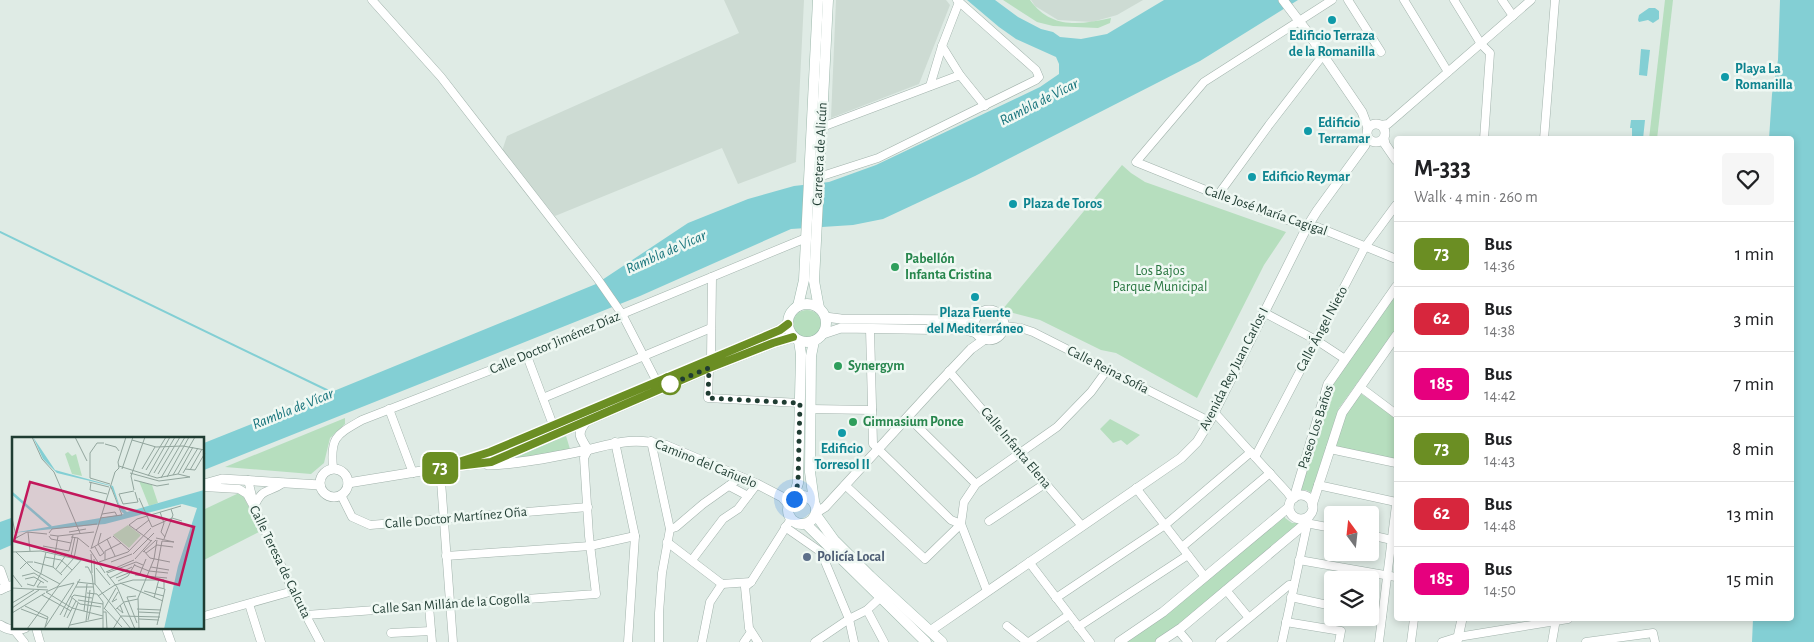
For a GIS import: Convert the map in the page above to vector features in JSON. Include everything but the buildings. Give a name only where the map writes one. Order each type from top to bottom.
[{"type":"main road","name":"Carretera de Alicún","points":[[815,177],[818,0]]},
{"type":"main road","name":"Carretera de Alicún","points":[[798,306],[810,236],[822,127],[828,0]]},
{"type":"main road","name":"Carretera de Alicún","points":[[810,236],[814,286],[819,308]]},
{"type":"main road","points":[[816,514],[806,524],[788,523],[788,512],[798,483],[801,354],[788,324],[790,313],[798,306],[812,304],[819,308],[825,316],[827,323],[823,334],[814,341],[811,356],[810,472],[816,514],[834,540],[942,642]]},
{"type":"main road","points":[[440,468],[491,462],[585,423],[780,330],[788,324]]},
{"type":"main road","points":[[440,468],[479,457],[657,382],[710,363],[773,343],[796,339],[814,341]]},
{"type":"main road","points":[[791,502],[802,496],[806,496],[814,501]]},
{"type":"main road","points":[[806,524],[926,642]]},
{"type":"street","points":[[372,0],[441,77],[597,278],[621,312],[657,382]]},
{"type":"street","points":[[1283,0],[1394,157]]},
{"type":"street","points":[[1296,16],[1332,0]]},
{"type":"street","points":[[1348,0],[1381,52]]},
{"type":"street","points":[[1404,0],[1448,72]]},
{"type":"street","points":[[1454,0],[1481,44],[1490,53],[1484,136]]},
{"type":"street","points":[[1502,0],[1513,16]]},
{"type":"street","name":"Avenida Rey Juan Carlos I","points":[[930,630],[1181,458],[1196,442],[1214,412],[1263,312],[1317,211],[1377,135],[1531,0]]},
{"type":"street","points":[[1544,136],[1555,0]]},
{"type":"street","points":[[815,177],[878,158],[985,106],[1039,77],[1036,70],[958,1],[930,86]]},
{"type":"street","name":"Calle José María Cagigal","points":[[1296,16],[1204,82],[1136,162],[1218,195],[1307,227],[1317,227],[1394,258]]},
{"type":"street","points":[[942,46],[960,74],[985,106]]},
{"type":"street","points":[[1218,195],[1323,55]]},
{"type":"street","points":[[822,127],[960,74]]},
{"type":"street","name":"Calle Ángel Nieto","points":[[1253,454],[1365,247],[1394,208]]},
{"type":"street","name":"Calle Doctor Jiménez Díaz","points":[[333,468],[331,449],[340,433],[362,420],[527,356],[621,312],[810,236]]},
{"type":"street","points":[[712,277],[708,398],[800,403]]},
{"type":"street","name":"Paseo Los Baños","points":[[1291,501],[1328,384],[1394,289]]},
{"type":"street","points":[[823,334],[841,328],[966,330],[979,336],[994,339],[998,337],[1004,326],[1001,316],[992,310],[982,312],[974,324],[979,336]]},
{"type":"street","points":[[1263,312],[1316,340],[1345,359]]},
{"type":"street","points":[[825,316],[841,319],[975,320]]},
{"type":"street","name":"Calle Reina Sofía","points":[[1004,326],[1022,328],[1033,332],[1209,421]]},
{"type":"street","points":[[543,398],[711,328]]},
{"type":"street","points":[[870,329],[873,444],[951,520],[960,524]]},
{"type":"street","points":[[816,514],[825,507],[971,349],[979,336]]},
{"type":"street","name":"Paseo Los Baños","points":[[1312,505],[1342,413],[1394,339]]},
{"type":"street","points":[[527,356],[553,425]]},
{"type":"street","points":[[988,591],[960,524],[964,502],[976,484],[1057,427],[1091,392],[1107,370]]},
{"type":"street","name":"Calle Infanta Elena","points":[[950,371],[1082,526]]},
{"type":"street","points":[[1360,387],[1393,411]]},
{"type":"street","points":[[810,409],[872,410]]},
{"type":"street","points":[[389,410],[413,472]]},
{"type":"street","points":[[1214,412],[1253,454],[1291,501],[1290,512],[1294,517],[1324,525]]},
{"type":"street","points":[[908,417],[976,484]]},
{"type":"street","points":[[585,423],[580,429],[580,434],[588,450],[584,458],[590,546]]},
{"type":"street","points":[[651,441],[670,529],[659,614],[659,642]]},
{"type":"street","name":"Camino del Cañuelo","points":[[468,466],[493,465],[547,458],[588,450],[615,442],[651,441],[741,477],[791,502]]},
{"type":"street","points":[[615,442],[635,536],[628,642]]},
{"type":"street","points":[[1330,449],[1394,463]]},
{"type":"street","points":[[1056,598],[1165,525],[1253,454]]},
{"type":"street","points":[[333,468],[342,471],[348,478],[348,482],[348,487],[341,495],[337,496],[324,493],[320,485],[322,476],[333,468]]},
{"type":"street","points":[[348,482],[440,468],[454,642]]},
{"type":"street","points":[[1182,547],[1270,474]]},
{"type":"street","points":[[670,529],[676,527],[702,504],[741,477]]},
{"type":"street","points":[[205,486],[222,479],[320,485]]},
{"type":"street","points":[[248,480],[254,507]]},
{"type":"street","points":[[254,507],[264,491],[276,488],[283,483]]},
{"type":"street","points":[[989,521],[1046,483]]},
{"type":"street","points":[[692,560],[723,519],[738,509],[757,484]]},
{"type":"street","points":[[845,485],[925,559],[960,524]]},
{"type":"street","points":[[1318,485],[1394,504]]},
{"type":"street","name":"Calle Teresa de Calcuta","points":[[205,486],[238,489],[247,494],[293,591],[320,642]]},
{"type":"street","points":[[729,486],[748,496]]},
{"type":"street","points":[[1136,488],[1205,577]]},
{"type":"street","name":"Calle Doctor Martínez Oña","points":[[341,495],[352,517],[370,525],[588,507]]},
{"type":"street","points":[[1119,642],[1163,612],[1291,501],[1303,496],[1307,497],[1312,508],[1307,519],[1283,640],[1274,642]]},
{"type":"street","points":[[1160,642],[1178,630],[1226,590],[1307,519]]},
{"type":"street","points":[[758,642],[751,632],[748,620],[745,587],[751,582],[788,523],[821,552],[849,619],[854,642]]},
{"type":"street","points":[[1379,642],[1394,534]]},
{"type":"street","points":[[446,556],[590,546],[635,536]]},
{"type":"street","points":[[1379,538],[1392,540]]},
{"type":"street","points":[[667,542],[722,584],[751,582]]},
{"type":"street","name":"Calle San Millán de la Cogolla","points":[[306,615],[596,594],[590,546]]},
{"type":"street","points":[[1078,627],[1188,555]]},
{"type":"street","points":[[1299,560],[1394,577]]},
{"type":"street","points":[[1029,562],[1090,642]]},
{"type":"street","points":[[0,570],[7,587]]},
{"type":"street","points":[[702,642],[710,602],[722,584]]},
{"type":"street","points":[[1220,642],[1289,585],[1294,585]]},
{"type":"street","points":[[1226,590],[1249,618]]},
{"type":"street","points":[[205,616],[293,591]]},
{"type":"street","points":[[1292,597],[1324,604]]},
{"type":"street","points":[[815,642],[849,619],[867,610],[881,598]]},
{"type":"street","points":[[249,604],[261,642]]},
{"type":"street","points":[[430,606],[432,642]]},
{"type":"street","points":[[867,610],[884,642]]},
{"type":"street","points":[[1008,626],[1028,642],[1069,615]]},
{"type":"street","points":[[1411,642],[1414,621]]},
{"type":"street","points":[[1458,640],[1462,621]]},
{"type":"street","points":[[1442,642],[1551,621]]},
{"type":"street","points":[[1552,642],[1556,621]]},
{"type":"street","points":[[1286,622],[1341,631],[1339,642]]},
{"type":"street","points":[[0,625],[7,630],[18,630]]},
{"type":"street","points":[[167,630],[171,642]]},
{"type":"street","points":[[1178,630],[1188,642]]},
{"type":"street","points":[[15,631],[24,642]]},
{"type":"street","points":[[391,633],[431,631]]},
{"type":"street","points":[[744,642],[751,632]]},
{"type":"street","points":[[1589,642],[1653,633],[1655,642]]},
{"type":"shaded area","points":[[724,0],[804,0],[796,162],[738,184],[722,148],[555,216],[502,151],[507,136],[739,33]]},
{"type":"shaded area","points":[[836,0],[946,0],[950,5],[919,84],[831,118]]},
{"type":"shaded area","points":[[1031,0],[1143,0],[1117,15],[1092,22],[1058,20],[1035,6]]},
{"type":"green space","points":[[1003,0],[1030,0],[1047,16],[1066,22],[1077,23],[1111,18],[1110,23],[1098,28],[1053,26],[1037,22]]},
{"type":"green space","points":[[1665,0],[1673,0],[1657,136],[1649,136]]},
{"type":"green space","name":"Los Bajos Parque Municipal","points":[[1122,165],[1145,182],[1286,232],[1264,265],[1197,398],[1116,353],[1101,350],[1040,320],[1002,310]]},
{"type":"green space","points":[[1394,298],[1394,332],[1339,408],[1312,493],[1301,490],[1331,386]]},
{"type":"green space","points":[[807,310],[817,314],[821,324],[817,334],[807,338],[797,334],[793,324],[797,314]]},
{"type":"green space","points":[[1360,393],[1394,417],[1394,459],[1335,446],[1346,412]]},
{"type":"green space","points":[[345,418],[345,424],[330,438],[324,463],[311,474],[225,467]]},
{"type":"green space","points":[[1110,419],[1140,435],[1127,445],[1121,440],[1113,443],[1100,429]]},
{"type":"green space","points":[[566,436],[570,449],[500,462]]},
{"type":"green space","points":[[241,492],[261,531],[205,559],[205,509]]},
{"type":"green space","points":[[1285,514],[1285,518],[1292,523],[1300,523],[1182,624],[1156,642],[1124,642]]},
{"type":"water","name":"Rambla de Vícar","points":[[967,0],[995,0],[1018,17],[1041,29],[1053,32],[1060,37],[1081,39],[1107,34],[1164,0],[1298,0],[1200,61],[975,176],[883,219],[853,225],[791,229],[640,296],[205,470],[205,443],[596,284],[688,223],[748,199],[794,186],[829,182],[876,165],[1040,87],[1059,74],[1059,64],[1056,57],[1016,39]]},
{"type":"water","points":[[1780,0],[1814,0],[1814,642],[1752,642],[1753,621],[1794,621],[1794,136],[1769,136],[1772,94],[1778,60]]},
{"type":"water","points":[[1649,8],[1655,8],[1659,11],[1659,19],[1653,23],[1648,20],[1639,22],[1639,15]]},
{"type":"water","points":[[1641,49],[1650,50],[1647,76],[1639,75]]},
{"type":"water","points":[[1631,120],[1645,120],[1643,136],[1632,136],[1632,128],[1630,128]]},
{"type":"water","points":[[12,518],[12,545],[0,550],[0,522]]},
{"type":"waterway","name":"Rambla de Vícar","points":[[0,232],[333,393]]},
{"type":"bus line","name":"73","points":[[788,324],[780,330],[479,457],[440,468],[491,462],[709,368],[793,337]]},
{"type":"place","name":"Edificio Terraza de la Romanilla","points":[[1332,20]]},
{"type":"place","name":"Playa La Romanilla","points":[[1725,77]]},
{"type":"place","name":"Edificio Terramar","points":[[1308,131]]},
{"type":"place","name":"Edificio Reymar","points":[[1252,177]]},
{"type":"place","name":"Plaza de Toros","points":[[1013,204]]},
{"type":"place","name":"Pabellón Infanta Cristina","points":[[895,267]]},
{"type":"place","name":"Plaza Fuente del Mediterráneo","points":[[975,297]]},
{"type":"place","name":"Synergym","points":[[838,366]]},
{"type":"place","name":"Gimnasium Ponce","points":[[853,422]]},
{"type":"place","name":"Edificio Torresol II","points":[[842,433]]},
{"type":"place","name":"Policía Local","points":[[807,557]]},
{"type":"route","points":[[670,384],[668,385],[709,368],[708,398],[800,403],[798,483],[794,499]]}]
